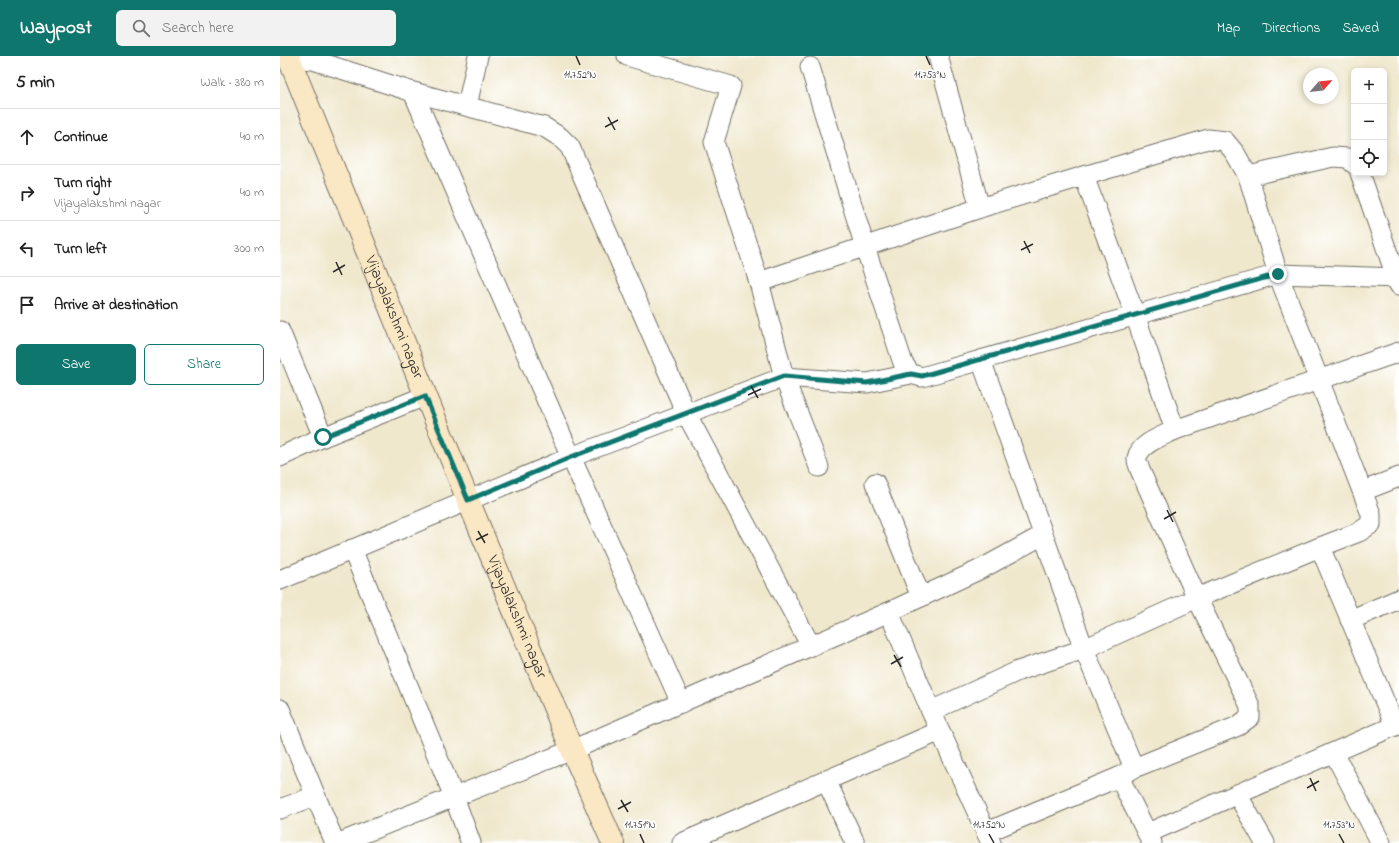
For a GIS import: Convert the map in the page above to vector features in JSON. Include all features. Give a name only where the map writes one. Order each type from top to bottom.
[{"type":"street","points":[[288,56],[313,60],[413,92],[544,127],[560,137],[570,147],[686,413],[812,646]]},
{"type":"street","name":"Vijayalakshmi nagar","points":[[288,56],[425,396],[572,750],[613,843]]},
{"type":"street","points":[[467,106],[478,56]]},
{"type":"street","points":[[627,56],[732,86],[714,142],[759,282],[784,376],[820,467]]},
{"type":"street","points":[[938,56],[980,208]]},
{"type":"street","points":[[810,67],[865,247],[903,363],[911,374]]},
{"type":"street","points":[[413,92],[571,457],[681,702]]},
{"type":"street","points":[[759,282],[980,208],[1208,139],[1225,141],[1236,153],[1248,176],[1278,274],[1363,491],[1371,514],[1371,524],[1359,532],[1320,546],[1197,598],[1084,649],[1018,671],[931,711]]},
{"type":"street","points":[[1248,176],[1332,157],[1348,158],[1351,161]]},
{"type":"street","points":[[1084,176],[1175,430]]},
{"type":"street","points":[[280,580],[571,457],[784,376],[867,383],[911,374],[922,376],[1278,274],[1398,280],[1361,176]]},
{"type":"street","points":[[280,331],[323,437]]},
{"type":"street","points":[[889,612],[931,711],[989,838],[1126,772],[1238,726],[1250,716],[1250,706],[1197,598],[1143,477],[1137,459],[1140,450],[1148,444],[1175,430],[1399,352]]},
{"type":"street","points":[[981,360],[1150,838],[1237,794],[1397,725],[1350,620],[1320,546]]},
{"type":"street","points":[[280,457],[323,437],[425,396]]},
{"type":"street","points":[[1363,491],[1399,477]]},
{"type":"street","points":[[875,483],[921,597]]},
{"type":"street","points":[[339,843],[572,750],[812,646],[983,568],[1044,535]]},
{"type":"street","points":[[352,549],[454,797],[471,843]]},
{"type":"street","points":[[1350,620],[1399,599]]},
{"type":"street","points":[[280,709],[335,843]]},
{"type":"street","points":[[682,843],[940,731]]},
{"type":"street","points":[[1334,753],[1381,843]]},
{"type":"street","points":[[826,780],[855,843]]},
{"type":"street","points":[[1237,794],[1266,843]]},
{"type":"street","points":[[280,810],[315,796]]},
{"type":"route","points":[[323,437],[425,396],[468,500],[571,457],[784,376],[867,383],[911,374],[922,376],[1278,274]]}]
